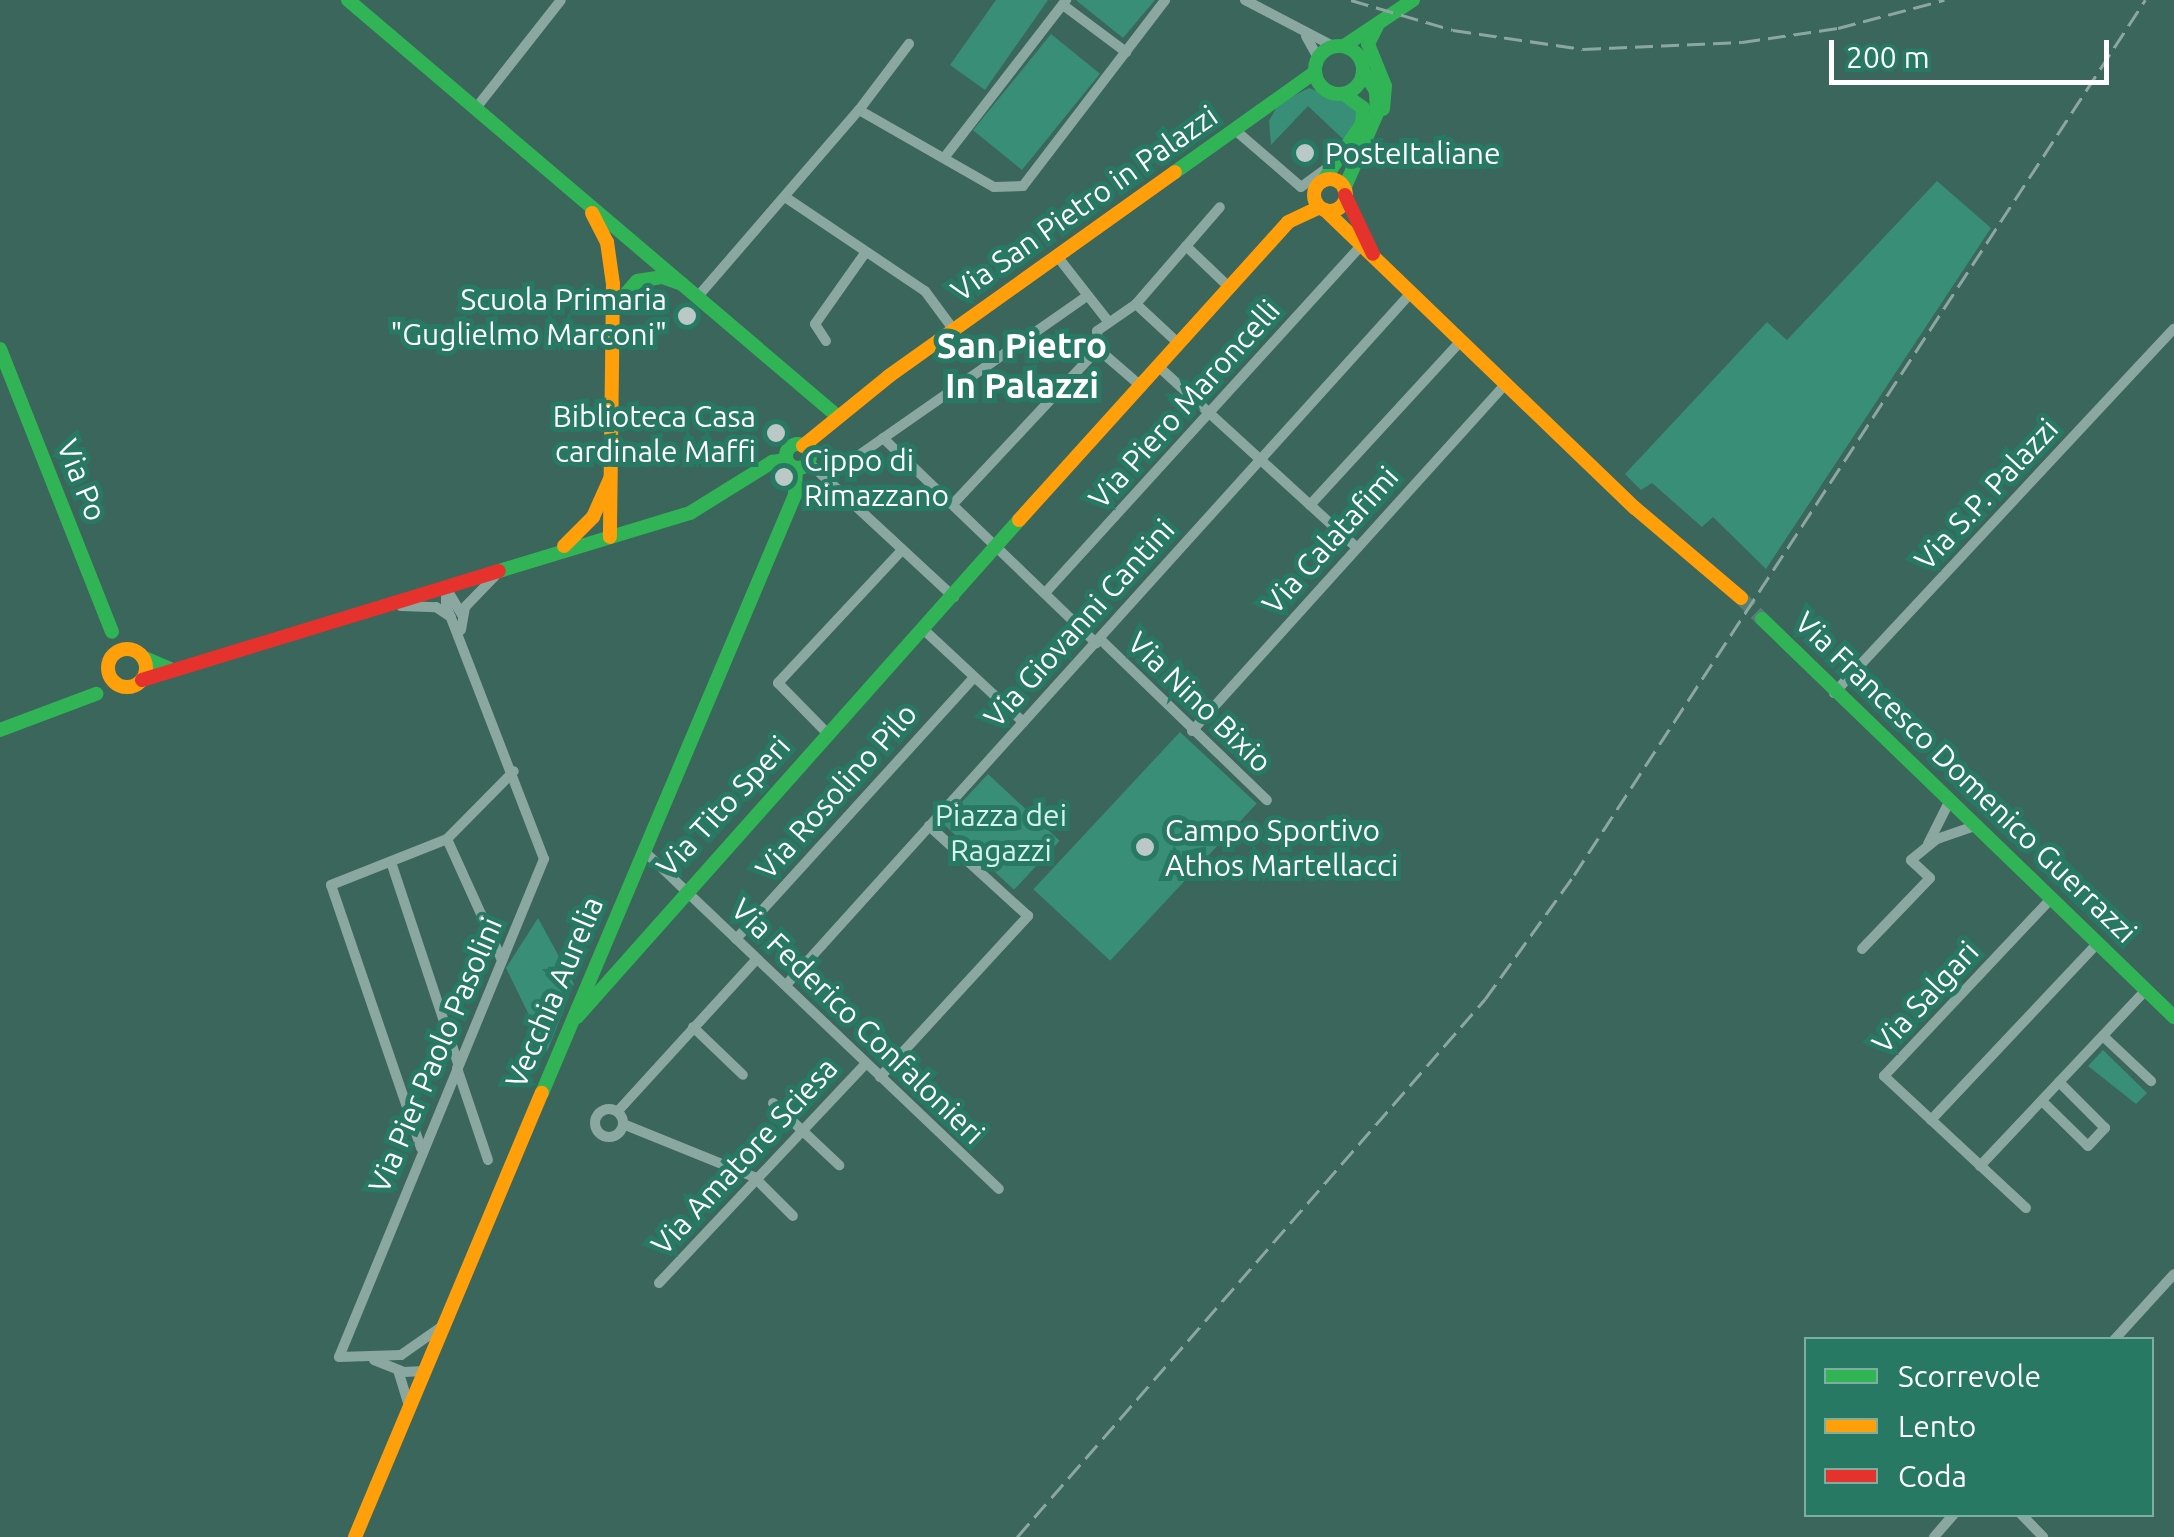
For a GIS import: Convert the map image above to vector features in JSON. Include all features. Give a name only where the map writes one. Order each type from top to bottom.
[{"type":"main road","points":[[0,730],[96,694],[708,505],[772,462],[797,464],[790,447],[803,446],[836,415],[700,294],[585,202],[348,0]]},
{"type":"main road","points":[[1412,0],[1316,65],[1328,92],[1344,94],[1363,108],[1364,118],[1314,193],[1322,209],[1505,384],[1740,598]]},
{"type":"main road","points":[[1344,192],[1352,162],[1373,129],[1386,94],[1368,44],[1376,26]]},
{"type":"main road","points":[[1339,46],[1360,58],[1378,100],[1373,129]]},
{"type":"main road","name":"Via San Pietro in Palazzi","points":[[836,415],[1236,130],[1316,65]]},
{"type":"main road","points":[[1344,94],[1364,72]]},
{"type":"main road","points":[[1323,181],[1344,192],[1379,264]]},
{"type":"main road","name":"Via Tito Speri","points":[[570,1026],[684,890],[954,598],[1288,222],[1322,209],[1339,208],[1344,192]]},
{"type":"main road","points":[[585,202],[607,242],[613,316],[608,537]]},
{"type":"main road","points":[[613,316],[624,289],[648,278],[677,281],[700,294]]},
{"type":"main road","name":"Via Po","points":[[0,349],[112,632],[109,666]]},
{"type":"main road","name":"Vecchia Aurelia","points":[[354,1537],[601,945],[795,494],[803,446]]},
{"type":"main road","points":[[551,555],[576,538],[601,504],[612,474]]},
{"type":"main road","points":[[601,504],[608,537]]},
{"type":"main road","name":"Via Francesco Domenico Guerrazzi","points":[[1762,619],[2174,1017]]},
{"type":"main road","name":"Via Po","points":[[112,632],[136,653]]},
{"type":"main road","points":[[96,694],[109,666],[136,653],[181,669]]},
{"type":"main road","points":[[136,653],[142,680]]},
{"type":"main road","points":[[109,666],[122,686]]},
{"type":"main road","points":[[601,945],[609,961],[624,958]]},
{"type":"street","points":[[476,108],[561,0]]},
{"type":"street","points":[[859,110],[994,187],[1022,186],[1165,0]]},
{"type":"street","points":[[1245,0],[1305,36],[1339,46]]},
{"type":"street","points":[[944,158],[1064,2],[1126,52]]},
{"type":"street","points":[[1305,36],[1316,65]]},
{"type":"street","points":[[700,294],[757,223],[788,199],[909,44]]},
{"type":"street","points":[[1236,130],[1301,187],[1338,162]]},
{"type":"street","points":[[788,199],[924,291],[953,329]]},
{"type":"street","points":[[1142,386],[1098,348],[1094,335],[1136,304],[1220,207]]},
{"type":"street","points":[[1186,246],[1230,288]]},
{"type":"street","name":"Via Piero Maroncelli","points":[[1046,593],[1359,248]]},
{"type":"street","points":[[826,341],[815,324],[865,253]]},
{"type":"street","points":[[1058,256],[1108,321]]},
{"type":"street","name":"Via Giovanni Cantini","points":[[786,985],[1410,294]]},
{"type":"street","points":[[828,476],[1087,296]]},
{"type":"street","points":[[1136,304],[1179,344]]},
{"type":"street","name":"Via S.P. Palazzi","points":[[1834,692],[2174,328]]},
{"type":"street","points":[[1310,505],[1460,342]]},
{"type":"street","points":[[953,504],[1098,348]]},
{"type":"street","points":[[1159,367],[1357,548]]},
{"type":"street","name":"Via Calatafimi","points":[[1192,731],[1505,384]]},
{"type":"street","name":"Via Nino Bixio","points":[[883,438],[1267,800]]},
{"type":"street","points":[[797,464],[828,476],[901,551],[954,598]]},
{"type":"street","points":[[828,733],[778,683],[901,551]]},
{"type":"street","points":[[457,617],[471,597],[501,571]]},
{"type":"street","points":[[446,588],[457,617]]},
{"type":"street","points":[[390,606],[436,607],[457,617]]},
{"type":"street","name":"Via Pier Paolo Pasolini","points":[[374,1360],[339,1357],[421,1148],[544,856],[457,617]]},
{"type":"street","points":[[923,629],[1022,722]]},
{"type":"street","name":"Via Rosolino Pilo","points":[[736,939],[974,677]]},
{"type":"street","points":[[421,1148],[331,885],[446,839],[514,771]]},
{"type":"street","points":[[1862,948],[1930,878],[1911,860],[1927,845],[1949,802]]},
{"type":"street","points":[[880,1077],[1028,916],[930,826]]},
{"type":"street","points":[[1927,845],[1974,826]]},
{"type":"street","points":[[446,839],[502,960]]},
{"type":"street","name":"Via Federico Confalonieri","points":[[644,851],[999,1189]]},
{"type":"street","points":[[391,862],[488,1160]]},
{"type":"street","name":"Via Salgari","points":[[2026,1208],[1884,1076],[2052,898]]},
{"type":"street","points":[[1931,1120],[2098,943]]},
{"type":"street","points":[[623,1124],[611,1136],[596,1128],[600,1112],[618,1112],[757,959]]},
{"type":"street","points":[[1980,1166],[2146,990]]},
{"type":"street","points":[[694,1028],[743,1075]]},
{"type":"street","points":[[2102,1036],[2151,1080]]},
{"type":"street","name":"Via Amatore Sciesa","points":[[659,1283],[866,1063]]},
{"type":"street","points":[[2042,1101],[2088,1146],[2104,1128],[2059,1082]]},
{"type":"street","points":[[773,1103],[839,1165]]},
{"type":"street","points":[[618,1112],[623,1124],[754,1178],[794,1216]]},
{"type":"street","points":[[2117,1337],[2174,1274]]},
{"type":"street","points":[[374,1360],[401,1355],[442,1326]]},
{"type":"street","points":[[401,1355],[424,1371]]},
{"type":"street","points":[[374,1360],[398,1370],[424,1371]]},
{"type":"street","points":[[398,1370],[410,1405]]},
{"type":"street","points":[[1934,1537],[1951,1517]]},
{"type":"street","points":[[2023,1517],[2043,1537]]},
{"type":"green space","points":[[996,0],[1048,0],[985,90],[950,65]]},
{"type":"green space","points":[[1077,0],[1155,0],[1123,38],[1077,1]]},
{"type":"green space","points":[[1051,34],[1100,74],[1022,170],[973,130]]},
{"type":"green space","points":[[1309,88],[1353,104],[1360,121],[1344,140],[1308,106],[1271,145],[1269,121],[1279,103]]},
{"type":"green space","points":[[1937,181],[1991,228],[1766,569],[1713,517],[1702,527],[1652,483],[1641,490],[1625,474],[1767,322],[1787,340]]},
{"type":"green space","name":"Campo Sportivo Athos Martellacci","points":[[1180,732],[1257,804],[1110,961],[1033,889]]},
{"type":"green space","name":"Piazza dei Ragazzi","points":[[988,774],[1060,841],[1014,890],[942,823]]},
{"type":"green space","points":[[538,918],[574,984],[547,1052],[506,968]]},
{"type":"green space","points":[[2103,1050],[2147,1093],[2136,1104],[2088,1066]]},
{"type":"tunnel","points":[[1741,598],[1762,619]]},
{"type":"railway","points":[[1351,0],[1453,30],[1583,49],[1742,42],[1838,28],[1944,0]]},
{"type":"railway","points":[[1017,1537],[1485,999],[1574,875],[2145,0]]},
{"type":"traffic: fast","points":[[348,0],[836,415]]},
{"type":"traffic: fast","points":[[1344,46],[1413,0]]},
{"type":"traffic: fast","points":[[1377,26],[1368,44],[1385,86],[1383,109]]},
{"type":"traffic: fast","points":[[1339,46],[1356,53],[1363,70],[1356,87],[1339,94],[1322,87],[1315,70],[1322,53],[1339,46]]},
{"type":"traffic: fast","points":[[1175,172],[1315,72]]},
{"type":"traffic: fast","points":[[1344,189],[1377,113],[1376,91],[1364,72]]},
{"type":"traffic: fast","points":[[1323,181],[1362,124],[1363,108],[1344,94]]},
{"type":"traffic: fast","points":[[617,304],[637,281],[662,277],[682,284]]},
{"type":"traffic: fast","points":[[0,349],[112,632]]},
{"type":"traffic: fast","points":[[798,444],[810,456],[798,468],[786,456],[798,444]]},
{"type":"traffic: fast","points":[[499,571],[690,513],[772,462],[786,460]]},
{"type":"traffic: fast","points":[[542,1093],[795,495],[796,468]]},
{"type":"traffic: fast","points":[[577,1017],[1019,520]]},
{"type":"traffic: fast","points":[[1762,619],[2174,1017]]},
{"type":"traffic: fast","points":[[142,657],[170,669]]},
{"type":"traffic: fast","points":[[0,730],[96,694]]},
{"type":"traffic: slow","points":[[803,446],[889,376],[1175,172]]},
{"type":"traffic: slow","points":[[1330,179],[1341,184],[1346,195],[1341,206],[1330,211],[1319,206],[1314,195],[1319,184],[1330,179]]},
{"type":"traffic: slow","points":[[1019,520],[1288,222],[1320,207]]},
{"type":"traffic: slow","points":[[1325,210],[1635,508],[1741,598]]},
{"type":"traffic: slow","points":[[592,213],[607,242],[613,284],[610,537]]},
{"type":"traffic: slow","points":[[564,546],[593,517],[610,479]]},
{"type":"traffic: slow","points":[[127,649],[140,655],[146,668],[140,681],[127,687],[114,681],[108,668],[114,655],[127,649]]},
{"type":"traffic: slow","points":[[355,1537],[542,1093]]},
{"type":"traffic: jam","points":[[1345,195],[1373,254]]},
{"type":"traffic: jam","points":[[142,680],[499,571]]},
{"type":"place","name":"PosteItaliane","points":[[1305,153]]},
{"type":"place","name":"Scuola Primaria \"Guglielmo Marconi\"","points":[[687,316]]},
{"type":"place","name":"Biblioteca Casa cardinale Maffi","points":[[776,433]]},
{"type":"place","name":"Cippo di Rimazzano","points":[[784,477]]},
{"type":"place","name":"Campo Sportivo Athos Martellacci","points":[[1145,847]]},
{"type":"district","name":"San Pietro In Palazzi","points":[[1022,365]]}]
